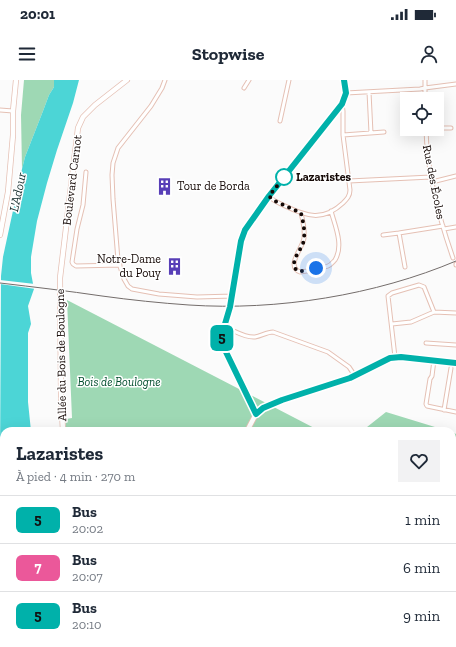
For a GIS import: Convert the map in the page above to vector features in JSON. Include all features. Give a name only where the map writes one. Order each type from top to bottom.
[{"type":"street","points":[[0,235],[4,206],[8,192],[16,80]]},
{"type":"street","name":"Boulevard Carnot","points":[[60,278],[78,128],[83,117],[95,105],[127,80]]},
{"type":"street","points":[[165,80],[151,106],[118,148],[113,163],[113,200],[118,260],[126,284],[132,288],[159,294],[197,297],[232,296]]},
{"type":"street","points":[[244,88],[249,80]]},
{"type":"street","points":[[280,121],[289,80]]},
{"type":"street","points":[[256,414],[223,346],[222,334],[230,307],[241,241],[249,223],[342,104],[346,93],[344,80]]},
{"type":"street","points":[[425,80],[425,92]]},
{"type":"street","points":[[346,93],[420,89],[456,84]]},
{"type":"street","points":[[369,92],[371,133]]},
{"type":"street","points":[[269,196],[273,200],[301,213],[314,216],[331,211],[349,197],[350,190],[343,134],[342,104]]},
{"type":"street","points":[[0,110],[13,112]]},
{"type":"street","points":[[444,128],[451,128]]},
{"type":"street","points":[[343,134],[384,132]]},
{"type":"street","name":"Rue des Écoles","points":[[426,136],[426,148],[432,182],[443,228],[453,258]]},
{"type":"street","points":[[86,172],[83,205],[77,229],[72,262],[76,266],[120,265]]},
{"type":"street","points":[[432,182],[456,176]]},
{"type":"street","points":[[349,181],[431,177]]},
{"type":"street","points":[[301,213],[305,236],[294,261],[295,268],[300,272],[328,266],[334,261],[339,246],[339,240],[331,211]]},
{"type":"street","points":[[382,235],[443,228],[456,228]]},
{"type":"street","points":[[400,233],[405,267]]},
{"type":"street","name":"Allée du Bois de Boulogne","points":[[60,278],[63,427]]},
{"type":"street","points":[[395,357],[388,296],[392,293],[419,285],[424,287],[434,312]]},
{"type":"street","points":[[392,324],[411,322],[434,312],[456,313]]},
{"type":"street","points":[[224,327],[254,337],[273,332],[320,348],[349,367],[355,376]]},
{"type":"street","points":[[426,343],[456,345]]},
{"type":"street","points":[[249,427],[256,414],[263,408],[282,400],[355,376],[395,357],[456,363]]},
{"type":"street","points":[[434,360],[426,404],[429,407],[456,412]]},
{"type":"street","points":[[444,410],[451,368]]},
{"type":"green space","points":[[24,80],[54,80],[54,87],[49,95],[25,157],[22,169],[21,115]]},
{"type":"green space","name":"Bois de Boulogne","points":[[67,300],[312,427],[65,427],[66,419],[72,418]]},
{"type":"green space","points":[[386,412],[435,427],[367,427]]},
{"type":"water","points":[[54,80],[79,80],[47,183],[37,221],[31,257],[31,273],[34,289],[28,306],[31,324],[28,333],[28,402],[31,427],[0,427],[1,276],[3,257],[25,157],[49,95],[54,87]]},
{"type":"pier","points":[[0,280],[35,284],[36,289],[0,284]]},
{"type":"railway","points":[[0,283],[124,299],[189,305],[257,305],[291,303],[360,291],[393,283],[456,261]]},
{"type":"bus line","name":"5","points":[[344,80],[346,93],[342,104],[269,196],[245,230],[241,241],[230,307],[222,334],[223,346],[256,414],[263,408],[282,400],[350,378],[390,358],[401,357],[456,363]]},
{"type":"place","name":"Lazaristes","points":[[284,177]]},
{"type":"place","name":"Tour de Borda","points":[[164,186]]},
{"type":"place","name":"Notre-Dame du Pouy","points":[[174,266]]},
{"type":"route","points":[[284,177],[285,176],[269,196],[273,200],[301,213],[305,236],[294,261],[295,268],[300,272],[316,268]]},
{"type":"water label","name":"L'Adour","points":[[17,192]]}]
